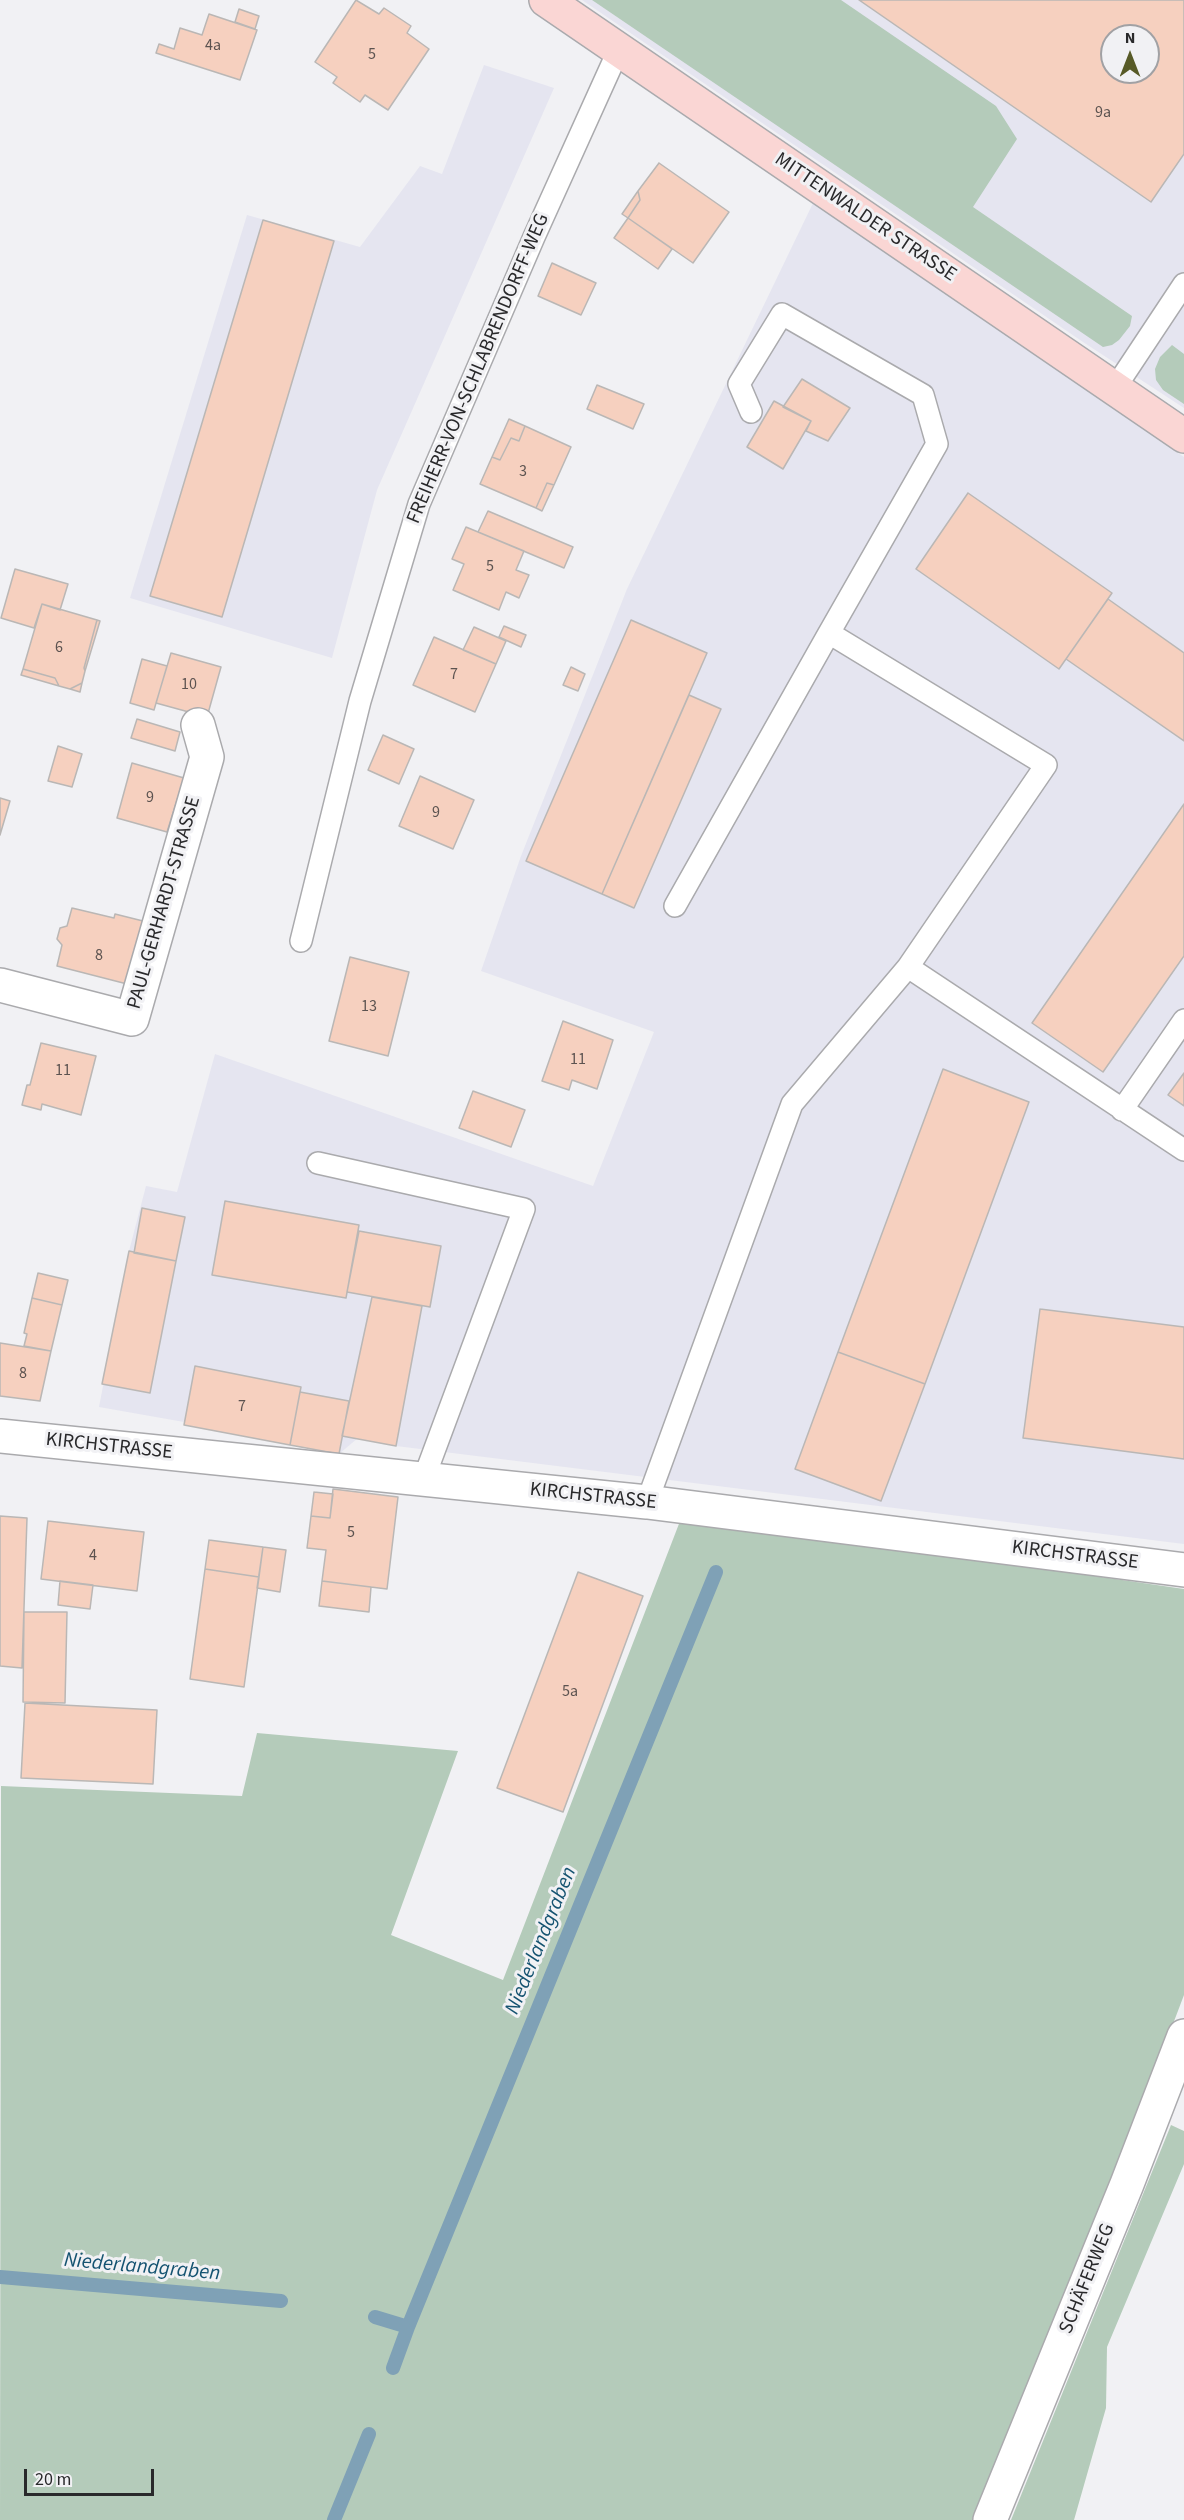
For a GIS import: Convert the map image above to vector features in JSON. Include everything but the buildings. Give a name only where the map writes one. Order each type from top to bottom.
[{"type":"street","name":"MITTENWALDER STRASSE","points":[[546,0],[1184,436]]},
{"type":"street","name":"PAUL-GERHARDT-STRASSE","points":[[0,985],[132,1019],[207,757],[198,724]]},
{"type":"street","name":"KIRCHSTRASSE","points":[[0,1436],[647,1502],[1184,1570]]},
{"type":"street","name":"SCHÄFERWEG","points":[[990,2520],[1127,2184],[1184,2036]]},
{"type":"lane","name":"FREIHERR-VON-SCHLABRENDORFF-WEG","points":[[301,941],[360,701],[419,504],[534,237],[619,49]]},
{"type":"lane","points":[[1115,388],[1184,284]]},
{"type":"lane","points":[[675,906],[937,444],[923,395],[782,314],[739,384],[751,412]]},
{"type":"lane","points":[[647,1502],[792,1104],[908,967],[1046,765],[830,633]]},
{"type":"lane","points":[[908,967],[1184,1150]]},
{"type":"lane","points":[[1122,1110],[1184,1020]]},
{"type":"lane","points":[[318,1163],[524,1209],[424,1478]]},
{"type":"shaded area","points":[[582,0],[1184,0],[1184,408],[1083,342]]},
{"type":"shaded area","points":[[484,65],[554,88],[377,490],[332,658],[130,598],[247,215],[360,247],[420,166],[442,174]]},
{"type":"shaded area","points":[[814,201],[1184,457],[1184,1544],[396,1446],[358,1438],[339,1454],[99,1407],[129,1251],[146,1186],[177,1192],[215,1054],[593,1186],[654,1032],[481,971],[521,856],[627,589]]},
{"type":"green space","points":[[592,0],[841,0],[996,106],[1017,139],[973,207],[1132,316],[1130,326],[1119,340],[1103,347]]},
{"type":"green space","points":[[1172,345],[1184,354],[1184,404],[1163,390],[1156,380],[1155,369],[1160,357]]},
{"type":"green space","points":[[682,1516],[1184,1589],[1184,1995],[1114,2179],[973,2520],[0,2520],[1,1786],[242,1796],[257,1733],[458,1751],[391,1935],[503,1980]]},
{"type":"green space","points":[[1171,2125],[1184,2131],[1184,2164],[1107,2347],[1106,2408],[1074,2520],[1011,2520]]},
{"type":"waterway","name":"Niederlandgraben","points":[[408,2327],[716,1572]]},
{"type":"waterway","name":"Niederlandgraben","points":[[0,2277],[281,2301]]},
{"type":"waterway","name":"Niederlandgraben","points":[[375,2317],[408,2327],[393,2368]]},
{"type":"waterway","name":"Niederlandgraben","points":[[334,2520],[369,2434]]}]
